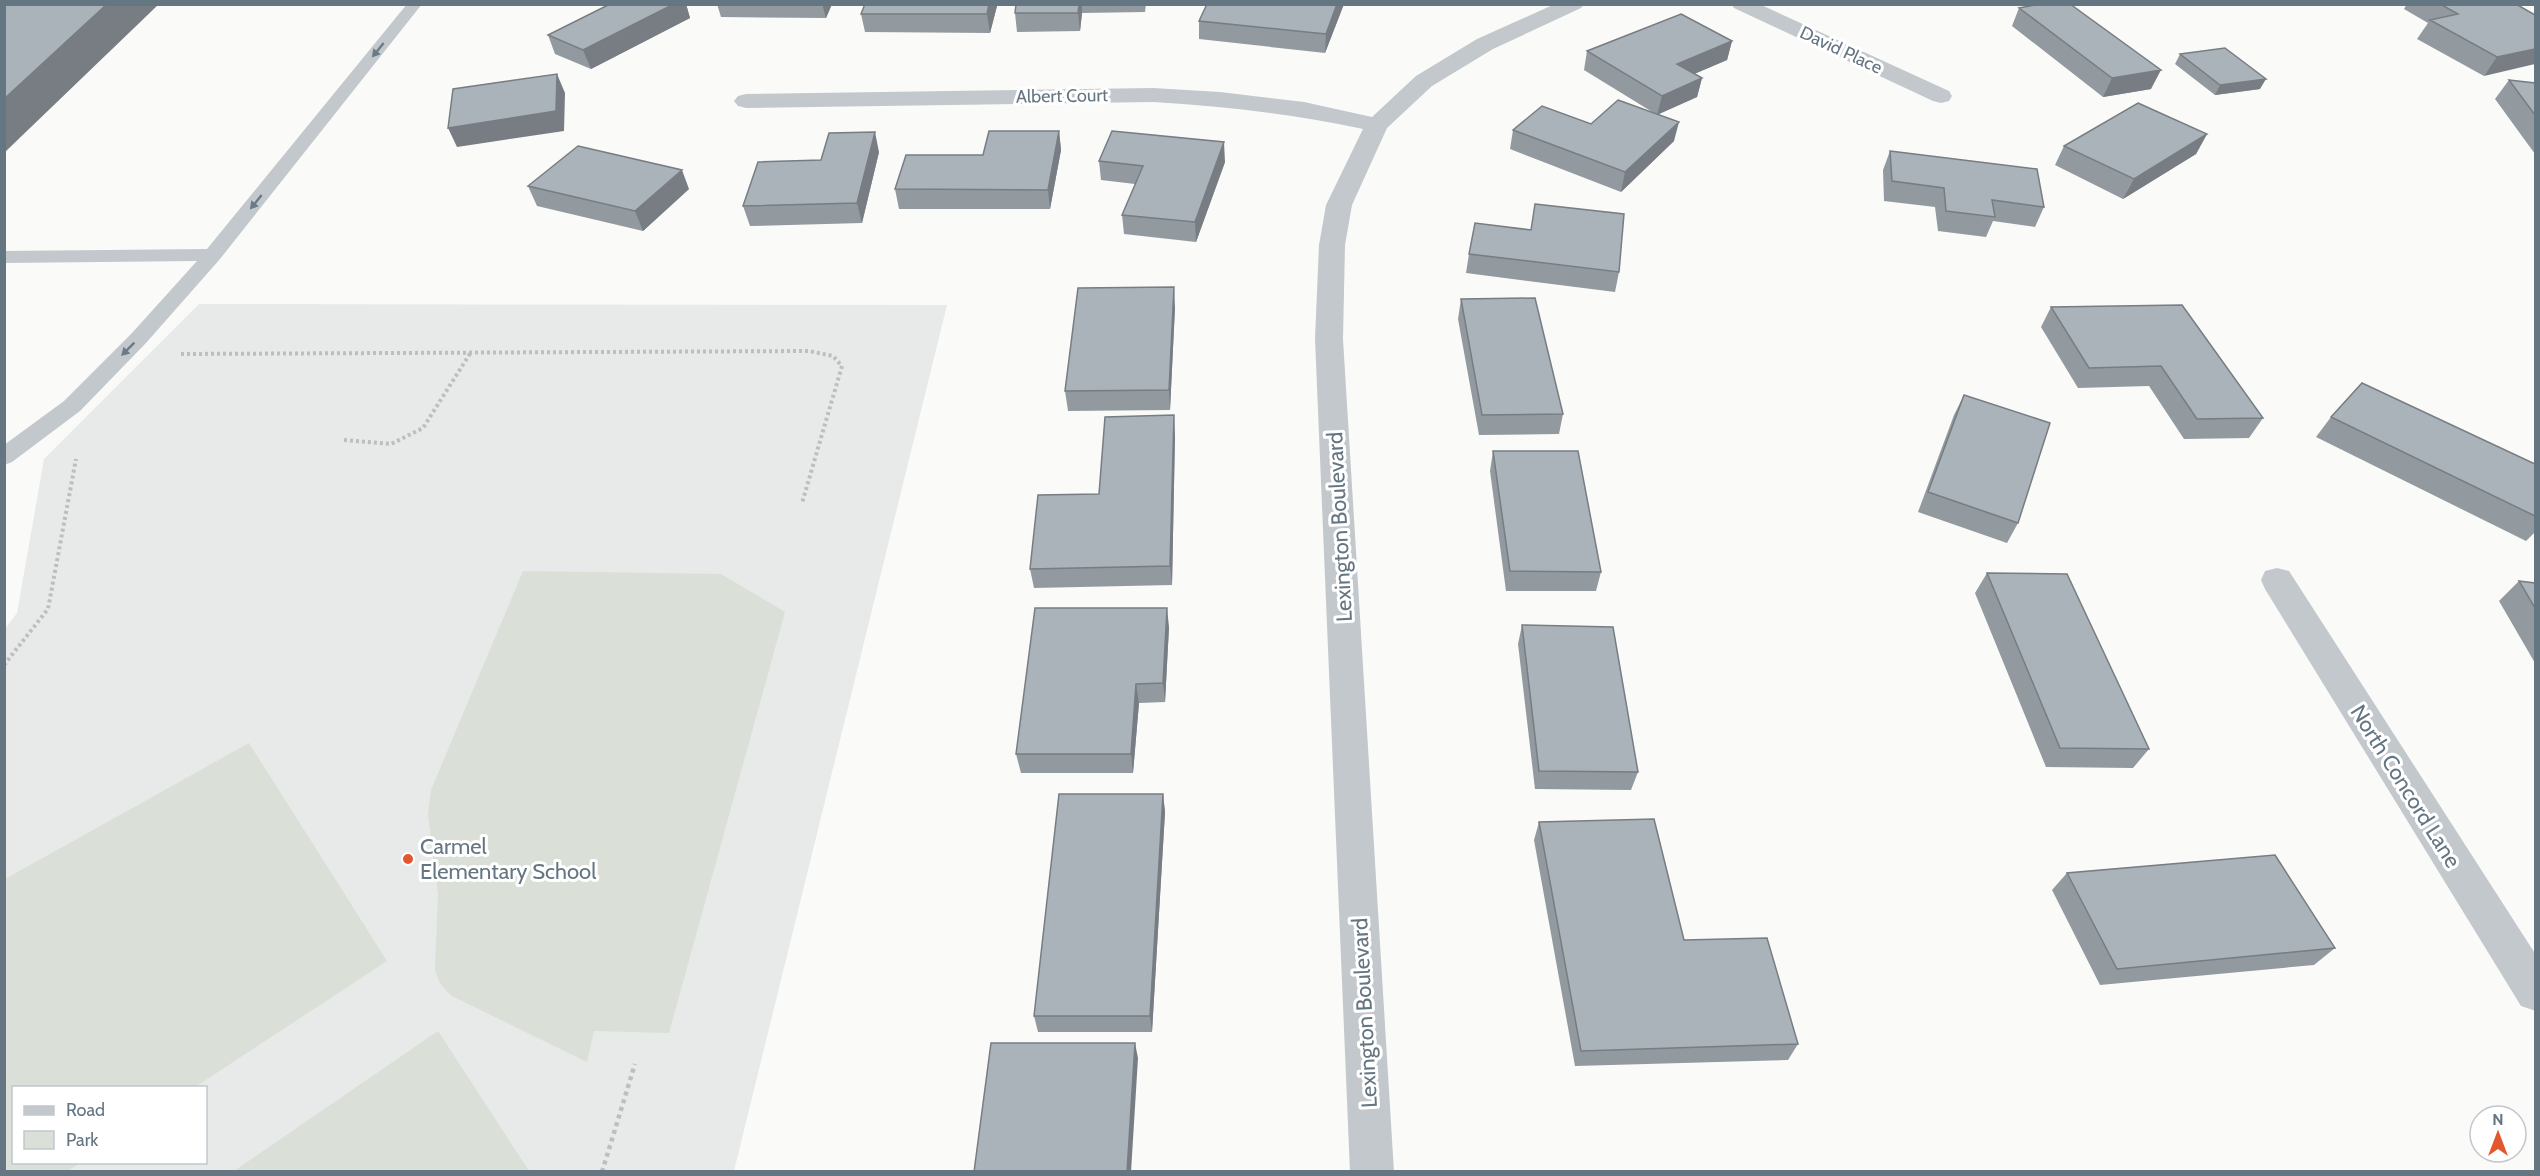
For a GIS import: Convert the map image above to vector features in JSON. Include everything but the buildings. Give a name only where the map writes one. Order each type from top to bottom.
[{"type":"street","name":"Lexington Boulevard","points":[[1372,1172],[1329,339],[1332,245],[1339,205],[1377,125],[1424,81],[1485,44],[1574,4]]},
{"type":"street","name":"David Place","points":[[1741,4],[1941,96]]},
{"type":"street","name":"Albert Court","points":[[746,101],[1153,95],[1220,99],[1304,109],[1377,125]]},
{"type":"street","name":"North Concord Lane","points":[[2277,580],[2535,992]]},
{"type":"lane","points":[[4,458],[72,406],[139,338],[213,255],[415,4]]},
{"type":"lane","points":[[4,257],[213,255]]},
{"type":"path","points":[[178,354],[809,351],[832,356],[842,366],[802,503]]},
{"type":"path","points":[[344,440],[391,444],[423,428],[471,352]]},
{"type":"path","points":[[4,665],[48,609],[77,450]]},
{"type":"path","points":[[602,1172],[635,1064]]},
{"type":"shaded area","name":"Carmel Elementary School","points":[[199,304],[947,305],[734,1171],[5,1171],[4,630],[17,613],[44,459]]},
{"type":"green space","points":[[523,571],[721,574],[785,612],[669,1033],[594,1031],[587,1062],[452,996],[441,984],[435,969],[438,895],[428,814],[431,790]]},
{"type":"green space","points":[[249,743],[387,961],[197,1086],[12,1086],[12,1164],[79,1164],[67,1171],[5,1171],[5,879]]},
{"type":"green space","points":[[438,1031],[529,1171],[234,1171]]},
{"type":"place","name":"Carmel Elementary School","points":[[408,859]]}]
